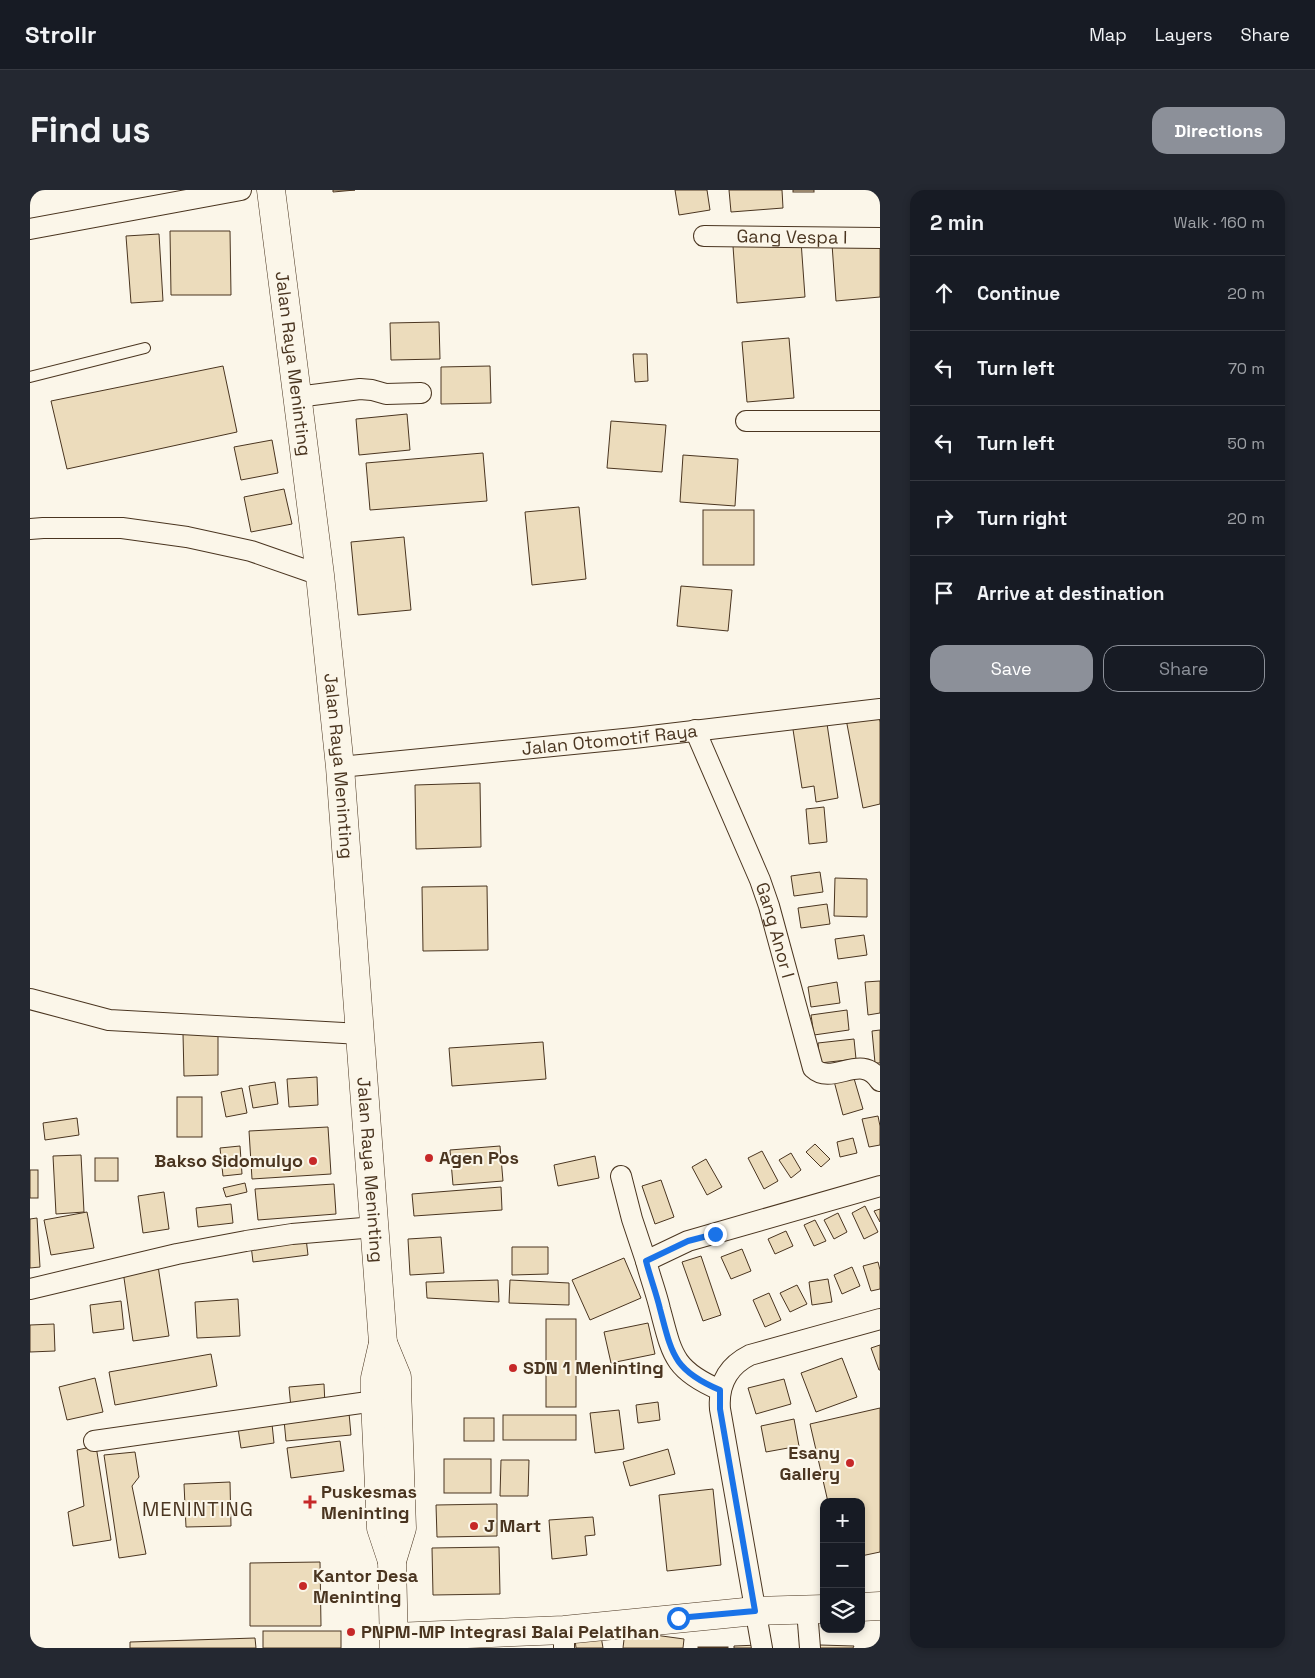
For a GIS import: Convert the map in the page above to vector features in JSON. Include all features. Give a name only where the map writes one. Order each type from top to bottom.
[{"type":"main road","name":"Jalan Raya Meninting","points":[[271,190],[320,574],[340,767],[383,1343],[375,1378],[375,1400],[382,1528],[392,1561],[394,1643]]},
{"type":"main road","name":"Jalan Raya Meninting","points":[[383,1343],[396,1377],[397,1388],[402,1528],[392,1561]]},
{"type":"main road","points":[[865,1607],[880,1606]]},
{"type":"main road","points":[[394,1643],[564,1639],[755,1611],[816,1609]]},
{"type":"street","points":[[30,229],[241,190]]},
{"type":"street","name":"Gang Vespa I","points":[[704,236],[880,238]]},
{"type":"street","points":[[297,398],[360,389],[386,394],[421,392]]},
{"type":"street","points":[[746,421],[880,421]]},
{"type":"street","points":[[30,529],[122,528],[188,537],[251,551],[320,574]]},
{"type":"street","name":"Jalan Otomotif Raya","points":[[340,767],[634,738],[880,709]]},
{"type":"street","name":"Gang Anor I","points":[[695,730],[763,889],[813,1068],[819,1073],[826,1074],[864,1068],[874,1073],[880,1081]]},
{"type":"street","points":[[30,999],[109,1020],[361,1034]]},
{"type":"street","points":[[621,1176],[632,1219],[660,1306],[667,1339],[672,1350],[685,1370],[694,1377],[720,1390]]},
{"type":"street","points":[[646,1261],[688,1241],[880,1186]]},
{"type":"street","points":[[30,1290],[177,1254],[246,1241],[292,1234],[375,1226]]},
{"type":"street","points":[[762,1648],[720,1409],[720,1390],[725,1376],[736,1363],[750,1355],[880,1319]]},
{"type":"street","points":[[94,1441],[375,1400]]},
{"type":"street","points":[[810,1648],[816,1609]]},
{"type":"lane","points":[[30,377],[145,348]]},
{"type":"building","points":[[333,190],[355,190],[333,192]]},
{"type":"building","points":[[675,190],[707,190],[710,210],[679,215]]},
{"type":"building","points":[[729,190],[782,190],[783,208],[731,212]]},
{"type":"building","points":[[793,190],[814,190],[814,192],[793,192]]},
{"type":"building","points":[[170,231],[230,231],[231,295],[171,295]]},
{"type":"building","points":[[159,234],[163,301],[131,303],[126,236]]},
{"type":"building","points":[[880,240],[880,297],[836,301],[832,244]]},
{"type":"building","points":[[801,241],[805,297],[737,303],[733,246]]},
{"type":"building","points":[[439,322],[440,359],[391,360],[390,323]]},
{"type":"building","points":[[789,338],[794,398],[747,402],[742,342]]},
{"type":"building","points":[[633,354],[647,354],[648,381],[635,382]]},
{"type":"building","points":[[223,366],[237,432],[67,469],[51,401]]},
{"type":"building","points":[[490,366],[491,403],[441,404],[441,367]]},
{"type":"building","points":[[407,414],[410,450],[359,455],[356,419]]},
{"type":"building","points":[[611,421],[666,425],[662,472],[607,468]]},
{"type":"building","points":[[272,440],[278,473],[241,480],[234,447]]},
{"type":"building","points":[[483,453],[487,501],[370,510],[366,463]]},
{"type":"building","points":[[683,455],[738,459],[735,506],[680,502]]},
{"type":"building","points":[[284,489],[292,524],[251,532],[244,497]]},
{"type":"building","points":[[579,507],[586,579],[532,585],[525,512]]},
{"type":"building","points":[[703,510],[754,510],[754,565],[703,565]]},
{"type":"building","points":[[404,537],[411,610],[358,615],[351,542]]},
{"type":"building","points":[[681,586],[732,590],[728,631],[677,626]]},
{"type":"building","points":[[878,712],[880,722],[880,804],[863,808],[846,719]]},
{"type":"building","points":[[826,717],[838,798],[816,802],[814,786],[802,788],[792,723]]},
{"type":"building","points":[[480,783],[481,847],[416,849],[415,785]]},
{"type":"building","points":[[824,807],[827,842],[809,844],[806,809]]},
{"type":"building","points":[[820,872],[823,892],[794,896],[791,876]]},
{"type":"building","points":[[835,878],[867,879],[867,917],[834,916]]},
{"type":"building","points":[[487,886],[488,950],[423,951],[422,887]]},
{"type":"building","points":[[827,904],[830,924],[801,928],[798,908]]},
{"type":"building","points":[[864,935],[867,955],[838,959],[835,939]]},
{"type":"building","points":[[880,981],[880,1013],[868,1015],[865,982]]},
{"type":"building","points":[[837,982],[840,1003],[811,1007],[808,987]]},
{"type":"building","points":[[847,1010],[849,1030],[814,1035],[811,1015]]},
{"type":"building","points":[[880,1030],[880,1063],[875,1063],[872,1031]]},
{"type":"building","points":[[218,1033],[218,1075],[184,1076],[183,1034]]},
{"type":"building","points":[[854,1039],[856,1059],[820,1063],[818,1043]]},
{"type":"building","points":[[543,1042],[546,1079],[452,1086],[449,1048]]},
{"type":"building","points":[[853,1075],[863,1109],[843,1115],[834,1081]]},
{"type":"building","points":[[317,1077],[318,1105],[289,1107],[287,1079]]},
{"type":"building","points":[[275,1082],[278,1104],[253,1108],[249,1086]]},
{"type":"building","points":[[242,1088],[247,1113],[226,1117],[221,1092]]},
{"type":"building","points":[[177,1097],[202,1097],[202,1137],[177,1137]]},
{"type":"building","points":[[878,1116],[880,1145],[869,1147],[862,1119]]},
{"type":"building","points":[[77,1118],[79,1135],[45,1140],[43,1123]]},
{"type":"building","points":[[328,1127],[331,1174],[252,1179],[249,1131]]},
{"type":"building","points":[[853,1138],[857,1153],[840,1157],[837,1142]]},
{"type":"building","points":[[815,1144],[830,1159],[821,1167],[806,1152]]},
{"type":"building","points":[[240,1146],[242,1174],[223,1176],[220,1148]]},
{"type":"building","points":[[500,1146],[503,1181],[453,1185],[450,1150]]},
{"type":"building","points":[[762,1151],[778,1181],[764,1189],[748,1158]]},
{"type":"building","points":[[791,1153],[801,1170],[791,1178],[779,1160]]},
{"type":"building","points":[[81,1155],[84,1212],[56,1214],[53,1156]]},
{"type":"building","points":[[595,1156],[599,1178],[558,1186],[554,1165]]},
{"type":"building","points":[[95,1158],[118,1158],[118,1181],[95,1181]]},
{"type":"building","points":[[706,1159],[722,1187],[707,1195],[692,1167]]},
{"type":"building","points":[[30,1170],[38,1170],[38,1198],[30,1198]]},
{"type":"building","points":[[661,1180],[674,1217],[655,1224],[642,1186]]},
{"type":"building","points":[[245,1183],[247,1192],[226,1197],[223,1188]]},
{"type":"building","points":[[334,1184],[336,1214],[258,1220],[255,1189]]},
{"type":"building","points":[[501,1187],[502,1210],[414,1216],[412,1194]]},
{"type":"building","points":[[164,1192],[169,1229],[143,1233],[138,1196]]},
{"type":"building","points":[[231,1204],[233,1223],[198,1227],[196,1208]]},
{"type":"building","points":[[865,1206],[878,1232],[864,1239],[852,1213]]},
{"type":"building","points":[[880,1209],[880,1222],[874,1211]]},
{"type":"building","points":[[87,1212],[94,1248],[51,1255],[44,1220]]},
{"type":"building","points":[[838,1213],[847,1232],[834,1239],[824,1220]]},
{"type":"building","points":[[37,1218],[40,1267],[30,1268],[30,1219]]},
{"type":"building","points":[[815,1220],[826,1241],[814,1246],[804,1225]]},
{"type":"building","points":[[786,1231],[793,1246],[775,1254],[768,1239]]},
{"type":"building","points":[[441,1237],[444,1273],[410,1275],[408,1239]]},
{"type":"building","points":[[306,1238],[308,1255],[253,1262],[251,1245]]},
{"type":"building","points":[[512,1247],[548,1247],[548,1274],[512,1275]]},
{"type":"building","points":[[742,1249],[751,1271],[731,1279],[721,1257]]},
{"type":"building","points":[[701,1256],[721,1315],[703,1321],[682,1262]]},
{"type":"building","points":[[624,1258],[641,1298],[590,1320],[572,1280]]},
{"type":"building","points":[[878,1262],[880,1289],[871,1291],[863,1266]]},
{"type":"building","points":[[158,1266],[169,1336],[133,1341],[123,1271]]},
{"type":"building","points":[[852,1267],[860,1286],[842,1294],[834,1275]]},
{"type":"building","points":[[828,1279],[832,1302],[812,1305],[809,1282]]},
{"type":"building","points":[[498,1280],[499,1302],[427,1298],[426,1282]]},
{"type":"building","points":[[510,1280],[569,1283],[569,1305],[509,1303]]},
{"type":"building","points":[[797,1285],[807,1304],[790,1312],[780,1293]]},
{"type":"building","points":[[769,1293],[781,1320],[765,1327],[753,1300]]},
{"type":"building","points":[[238,1299],[240,1336],[197,1338],[195,1302]]},
{"type":"building","points":[[121,1301],[124,1329],[93,1333],[90,1305]]},
{"type":"building","points":[[546,1319],[576,1319],[576,1407],[546,1407]]},
{"type":"building","points":[[648,1323],[655,1354],[611,1363],[604,1332]]},
{"type":"building","points":[[54,1324],[55,1351],[30,1352],[30,1325]]},
{"type":"building","points":[[880,1345],[880,1370],[879,1370],[871,1348]]},
{"type":"building","points":[[211,1354],[217,1386],[115,1405],[109,1372]]},
{"type":"building","points":[[842,1358],[857,1397],[816,1412],[801,1373]]},
{"type":"building","points":[[95,1378],[103,1412],[67,1420],[59,1387]]},
{"type":"building","points":[[784,1379],[791,1404],[756,1414],[748,1388]]},
{"type":"building","points":[[324,1384],[325,1405],[291,1408],[289,1387]]},
{"type":"building","points":[[658,1402],[660,1420],[638,1423],[636,1405]]},
{"type":"building","name":"Esany Gallery","points":[[880,1408],[880,1552],[865,1555],[865,1498],[827,1498],[810,1424]]},
{"type":"building","points":[[619,1410],[624,1449],[595,1453],[590,1413]]},
{"type":"building","points":[[349,1413],[351,1435],[286,1441],[284,1420]]},
{"type":"building","points":[[503,1415],[576,1415],[576,1440],[503,1440]]},
{"type":"building","points":[[464,1418],[494,1418],[494,1441],[464,1441]]},
{"type":"building","points":[[794,1419],[799,1446],[766,1452],[761,1426]]},
{"type":"building","points":[[272,1424],[274,1443],[241,1448],[238,1428]]},
{"type":"building","points":[[340,1441],[344,1471],[291,1478],[287,1448]]},
{"type":"building","points":[[96,1446],[111,1540],[73,1546],[68,1512],[84,1506],[77,1450]]},
{"type":"building","points":[[668,1449],[675,1474],[630,1486],[623,1462]]},
{"type":"building","points":[[135,1452],[139,1477],[132,1486],[146,1554],[119,1558],[104,1455]]},
{"type":"building","points":[[444,1459],[491,1459],[491,1493],[444,1493]]},
{"type":"building","points":[[501,1460],[529,1460],[528,1496],[500,1496]]},
{"type":"building","points":[[230,1482],[231,1526],[186,1527],[184,1484]]},
{"type":"building","points":[[713,1489],[721,1565],[667,1571],[659,1495]]},
{"type":"building","points":[[497,1504],[497,1536],[437,1537],[436,1505]]},
{"type":"building","points":[[593,1517],[595,1535],[585,1536],[587,1555],[552,1559],[549,1520]]},
{"type":"building","points":[[499,1547],[500,1594],[433,1595],[432,1548]]},
{"type":"building","points":[[320,1562],[321,1626],[250,1626],[250,1563]]},
{"type":"building","points":[[263,1631],[341,1631],[341,1648],[263,1648]]},
{"type":"building","points":[[625,1631],[684,1639],[683,1648],[623,1648]]},
{"type":"building","points":[[601,1636],[603,1648],[576,1648],[575,1639]]},
{"type":"building","points":[[255,1638],[256,1648],[130,1648],[130,1642]]},
{"type":"building","points":[[759,1645],[759,1648],[734,1648],[734,1646]]},
{"type":"building","points":[[820,1645],[854,1646],[853,1648],[819,1648]]},
{"type":"building","points":[[728,1647],[728,1648],[698,1648]]},
{"type":"place","name":"Agen Pos","points":[[429,1158]]},
{"type":"place","name":"Bakso Sidomulyo","points":[[313,1161]]},
{"type":"place","name":"SDN 1 Meninting","points":[[513,1368]]},
{"type":"place","name":"Esany Gallery","points":[[850,1463]]},
{"type":"place","name":"Puskesmas Meninting","points":[[310,1502]]},
{"type":"place","name":"J Mart","points":[[474,1526]]},
{"type":"place","name":"Kantor Desa Meninting","points":[[303,1586]]},
{"type":"place","name":"PNPM-MP Integrasi Balai Pelatihan","points":[[351,1632]]},
{"type":"district","name":"MENINTING","points":[[198,1509]]},
{"type":"route","points":[[678,1618],[755,1611],[720,1409],[720,1390],[704,1383],[685,1370],[672,1350],[667,1339],[660,1306],[652,1286],[646,1261],[688,1241],[715,1234]]}]
